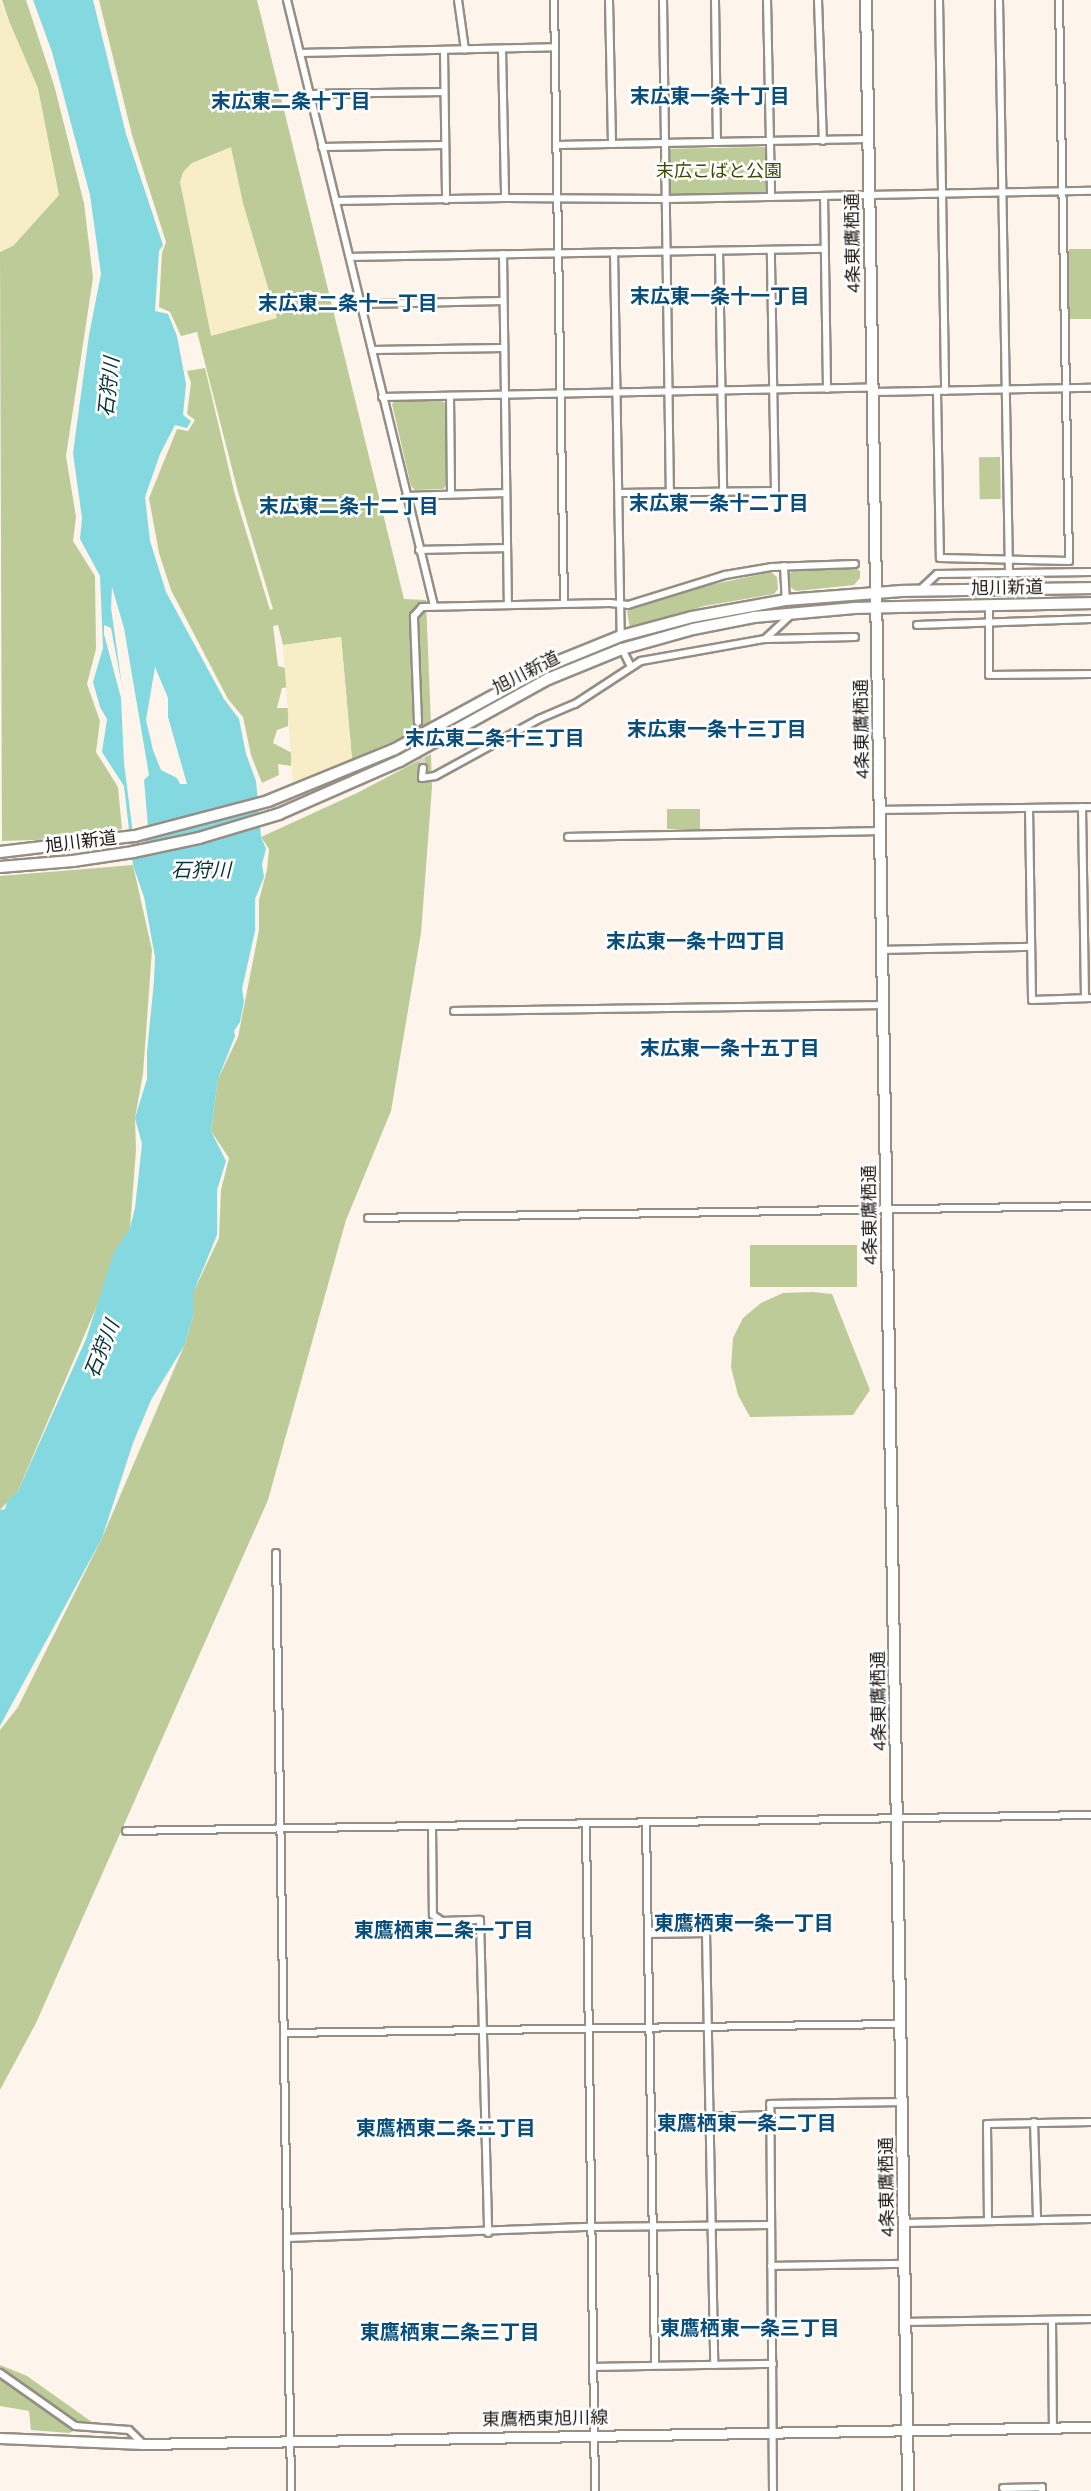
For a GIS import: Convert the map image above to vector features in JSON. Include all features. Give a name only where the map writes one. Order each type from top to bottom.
[{"type":"highway","name":"4条東鷹栖通","points":[[866,0],[908,2491]]},
{"type":"highway","name":"旭川新道","points":[[4,852],[135,836],[208,819],[300,789],[387,752],[515,682],[621,636],[715,611],[786,600],[876,592],[1091,588]]},
{"type":"highway","name":"旭川新道","points":[[4,867],[134,852],[210,835],[301,805],[389,766],[514,696],[578,666],[622,649],[723,622],[794,612],[876,607],[1091,603]]},
{"type":"main road","name":"東鷹栖東旭川線","points":[[0,2439],[143,2444],[1091,2427]]},
{"type":"street","points":[[287,0],[434,606]]},
{"type":"street","points":[[458,0],[465,50]]},
{"type":"street","points":[[554,0],[564,603]]},
{"type":"street","points":[[609,0],[612,144]]},
{"type":"street","points":[[663,0],[670,490]]},
{"type":"street","points":[[715,0],[717,142]]},
{"type":"street","points":[[767,0],[771,197]]},
{"type":"street","points":[[818,0],[823,141]]},
{"type":"street","points":[[939,0],[945,391]]},
{"type":"street","points":[[999,0],[1008,572]]},
{"type":"street","points":[[937,392],[940,558],[1069,561],[1059,0]]},
{"type":"street","points":[[300,53],[555,47]]},
{"type":"street","points":[[502,49],[505,198]]},
{"type":"street","points":[[444,51],[446,200]]},
{"type":"street","points":[[310,94],[444,92]]},
{"type":"street","points":[[557,145],[868,139]]},
{"type":"street","points":[[322,147],[445,146]]},
{"type":"street","points":[[336,201],[505,198],[666,199],[942,192],[1091,191]]},
{"type":"street","points":[[825,196],[827,389]]},
{"type":"street","points":[[350,257],[824,249]]},
{"type":"street","points":[[719,250],[723,490]]},
{"type":"street","points":[[618,493],[670,490],[775,491],[771,250]]},
{"type":"street","points":[[614,252],[621,636]]},
{"type":"street","points":[[502,254],[508,604]]},
{"type":"street","points":[[361,304],[503,301]]},
{"type":"street","points":[[372,351],[504,348]]},
{"type":"street","points":[[382,397],[669,390],[827,389],[937,392],[1091,388]]},
{"type":"street","points":[[450,396],[451,494]]},
{"type":"street","points":[[406,496],[506,493]]},
{"type":"street","points":[[419,550],[506,548]]},
{"type":"street","points":[[418,722],[414,616],[422,607],[564,603],[628,605],[726,575],[784,566],[855,564]]},
{"type":"street","points":[[784,566],[786,600]]},
{"type":"street","points":[[921,590],[937,574],[1091,572]]},
{"type":"street","points":[[989,604],[989,675],[1091,674]]},
{"type":"street","points":[[765,639],[794,612]]},
{"type":"street","points":[[917,625],[1091,619]]},
{"type":"street","points":[[423,768],[422,778],[435,776],[539,719],[575,704],[641,661],[765,639],[855,637]]},
{"type":"street","points":[[622,649],[631,667]]},
{"type":"street","points":[[1029,808],[1032,1000],[1088,998],[1082,807]]},
{"type":"street","points":[[879,810],[1091,807]]},
{"type":"street","points":[[568,837],[880,831]]},
{"type":"street","points":[[882,950],[1031,947]]},
{"type":"street","points":[[454,1011],[883,1005]]},
{"type":"street","points":[[368,1218],[1091,1206]]},
{"type":"street","points":[[276,1553],[291,2491]]},
{"type":"street","points":[[126,1831],[1091,1815]]},
{"type":"street","points":[[646,1822],[655,2366]]},
{"type":"street","points":[[586,1824],[595,2491]]},
{"type":"street","points":[[432,1826],[433,1915],[442,1921],[480,1920],[488,2233]]},
{"type":"street","points":[[648,1934],[706,1933],[714,2365]]},
{"type":"street","points":[[284,2033],[901,2024]]},
{"type":"street","points":[[773,2491],[770,2104],[902,2103]]},
{"type":"street","points":[[709,2117],[769,2115]]},
{"type":"street","points":[[1034,2122],[1037,2220]]},
{"type":"street","points":[[988,2221],[987,2124],[1091,2122]]},
{"type":"street","points":[[904,2223],[1091,2219]]},
{"type":"street","points":[[287,2238],[653,2226],[771,2225]]},
{"type":"street","points":[[771,2266],[904,2264]]},
{"type":"street","points":[[905,2322],[1091,2319]]},
{"type":"street","points":[[1052,2320],[1053,2428]]},
{"type":"street","points":[[593,2367],[773,2364]]},
{"type":"street","points":[[0,2373],[75,2426],[129,2430],[143,2444]]},
{"type":"street","points":[[1003,2488],[1042,2487],[1042,2491]]},
{"type":"green space","points":[[2,0],[26,0],[54,85],[84,203],[93,278],[66,456],[76,517],[73,541],[95,576],[96,649],[87,684],[100,721],[96,752],[118,787],[122,829],[66,839],[2,841],[0,252],[14,245],[9,21]]},
{"type":"green space","points":[[99,0],[257,0],[404,599],[426,600],[431,725],[352,759],[341,637],[283,645],[278,625],[273,626],[278,666],[289,669],[291,687],[282,688],[277,708],[289,708],[288,726],[277,730],[273,743],[292,753],[291,766],[278,764],[279,775],[262,783],[251,755],[243,717],[228,699],[171,590],[159,553],[149,498],[177,429],[188,431],[195,420],[187,414],[191,383],[187,371],[205,368],[235,495],[270,610],[273,609],[238,492],[197,332],[181,336],[170,312],[159,307],[162,253],[166,242],[132,135]]},
{"type":"green space","name":"末広こばと公園","points":[[767,147],[768,193],[670,195],[669,149]]},
{"type":"green space","points":[[1069,249],[1091,249],[1091,319],[1069,319]]},
{"type":"green space","points":[[396,400],[441,400],[446,404],[446,486],[443,489],[415,490],[411,486],[392,404]]},
{"type":"green space","points":[[979,457],[1000,457],[1001,499],[980,499]]},
{"type":"green space","points":[[855,568],[860,571],[860,578],[854,585],[796,591],[790,587],[789,574],[794,571]]},
{"type":"green space","points":[[771,572],[777,577],[778,589],[774,594],[704,606],[630,629],[627,611],[691,589]]},
{"type":"green space","points":[[431,754],[432,787],[421,933],[391,1111],[346,1220],[268,1500],[36,2023],[0,2090],[0,1730],[18,1707],[102,1538],[184,1346],[194,1314],[194,1291],[219,1238],[221,1190],[229,1158],[211,1131],[218,1079],[238,1037],[259,930],[259,900],[267,870],[269,849],[261,837],[357,793]]},
{"type":"green space","points":[[667,809],[700,809],[700,829],[667,829]]},
{"type":"green space","points":[[133,865],[152,950],[143,1074],[135,1118],[136,1150],[130,1228],[18,1491],[0,1510],[0,876]]},
{"type":"green space","points":[[750,1245],[857,1245],[857,1287],[750,1287]]},
{"type":"green space","points":[[783,1293],[832,1294],[870,1390],[853,1415],[750,1417],[738,1395],[731,1367],[733,1338],[743,1318],[761,1303]]},
{"type":"green space","points":[[0,2365],[27,2376],[92,2422],[69,2433],[31,2430],[29,2411],[0,2406]]},
{"type":"sand","points":[[0,0],[38,88],[59,195],[14,245],[0,252]]},
{"type":"sand","points":[[231,147],[243,203],[277,318],[211,336],[180,182],[183,172],[192,163]]},
{"type":"sand","points":[[341,637],[352,759],[293,784],[283,645]]},
{"type":"water","name":"石狩川","points":[[33,0],[93,0],[126,134],[163,245],[159,251],[155,311],[168,314],[177,336],[186,384],[183,415],[191,421],[187,428],[175,425],[160,454],[145,497],[150,541],[166,592],[224,699],[239,719],[246,754],[256,781],[261,837],[266,849],[262,864],[264,877],[255,899],[255,931],[242,989],[244,1001],[240,1022],[234,1031],[235,1036],[218,1079],[211,1131],[226,1161],[217,1190],[217,1235],[194,1291],[194,1314],[184,1346],[151,1400],[133,1443],[102,1538],[0,1726],[0,1510],[5,1509],[7,1502],[18,1491],[86,1339],[114,1252],[130,1228],[135,1208],[142,1144],[135,1118],[147,1079],[155,957],[144,897],[133,865],[124,786],[102,752],[107,719],[100,707],[93,682],[103,648],[100,576],[80,539],[82,518],[73,453],[89,335],[101,274],[90,195],[52,52]],"holes":[[[112,587],[124,628],[149,775],[144,780],[149,838],[141,844],[134,842],[124,763],[121,698],[104,634],[104,625],[111,628],[122,686],[111,608]],[[155,667],[168,698],[168,717],[187,784],[180,784],[177,778],[161,770],[153,750],[146,720]]]},
{"type":"tunnel","points":[[418,722],[423,768]]},
{"type":"district","name":"末広東一条十丁目","points":[[710,96]]},
{"type":"district","name":"末広東二条十丁目","points":[[291,101]]},
{"type":"district","name":"末広東一条十一丁目","points":[[720,296]]},
{"type":"district","name":"末広東二条十一丁目","points":[[348,303]]},
{"type":"district","name":"末広東一条十二丁目","points":[[719,503]]},
{"type":"district","name":"末広東二条十二丁目","points":[[349,506]]},
{"type":"district","name":"末広東一条十三丁目","points":[[717,729]]},
{"type":"district","name":"末広東二条十三丁目","points":[[495,738]]},
{"type":"district","name":"末広東一条十四丁目","points":[[696,941]]},
{"type":"district","name":"末広東一条十五丁目","points":[[730,1048]]},
{"type":"district","name":"東鷹栖東一条一丁目","points":[[744,1923]]},
{"type":"district","name":"東鷹栖東二条一丁目","points":[[444,1930]]},
{"type":"district","name":"東鷹栖東一条二丁目","points":[[747,2123]]},
{"type":"district","name":"東鷹栖東二条二丁目","points":[[446,2128]]},
{"type":"district","name":"東鷹栖東一条三丁目","points":[[750,2328]]},
{"type":"district","name":"東鷹栖東二条三丁目","points":[[450,2332]]}]
